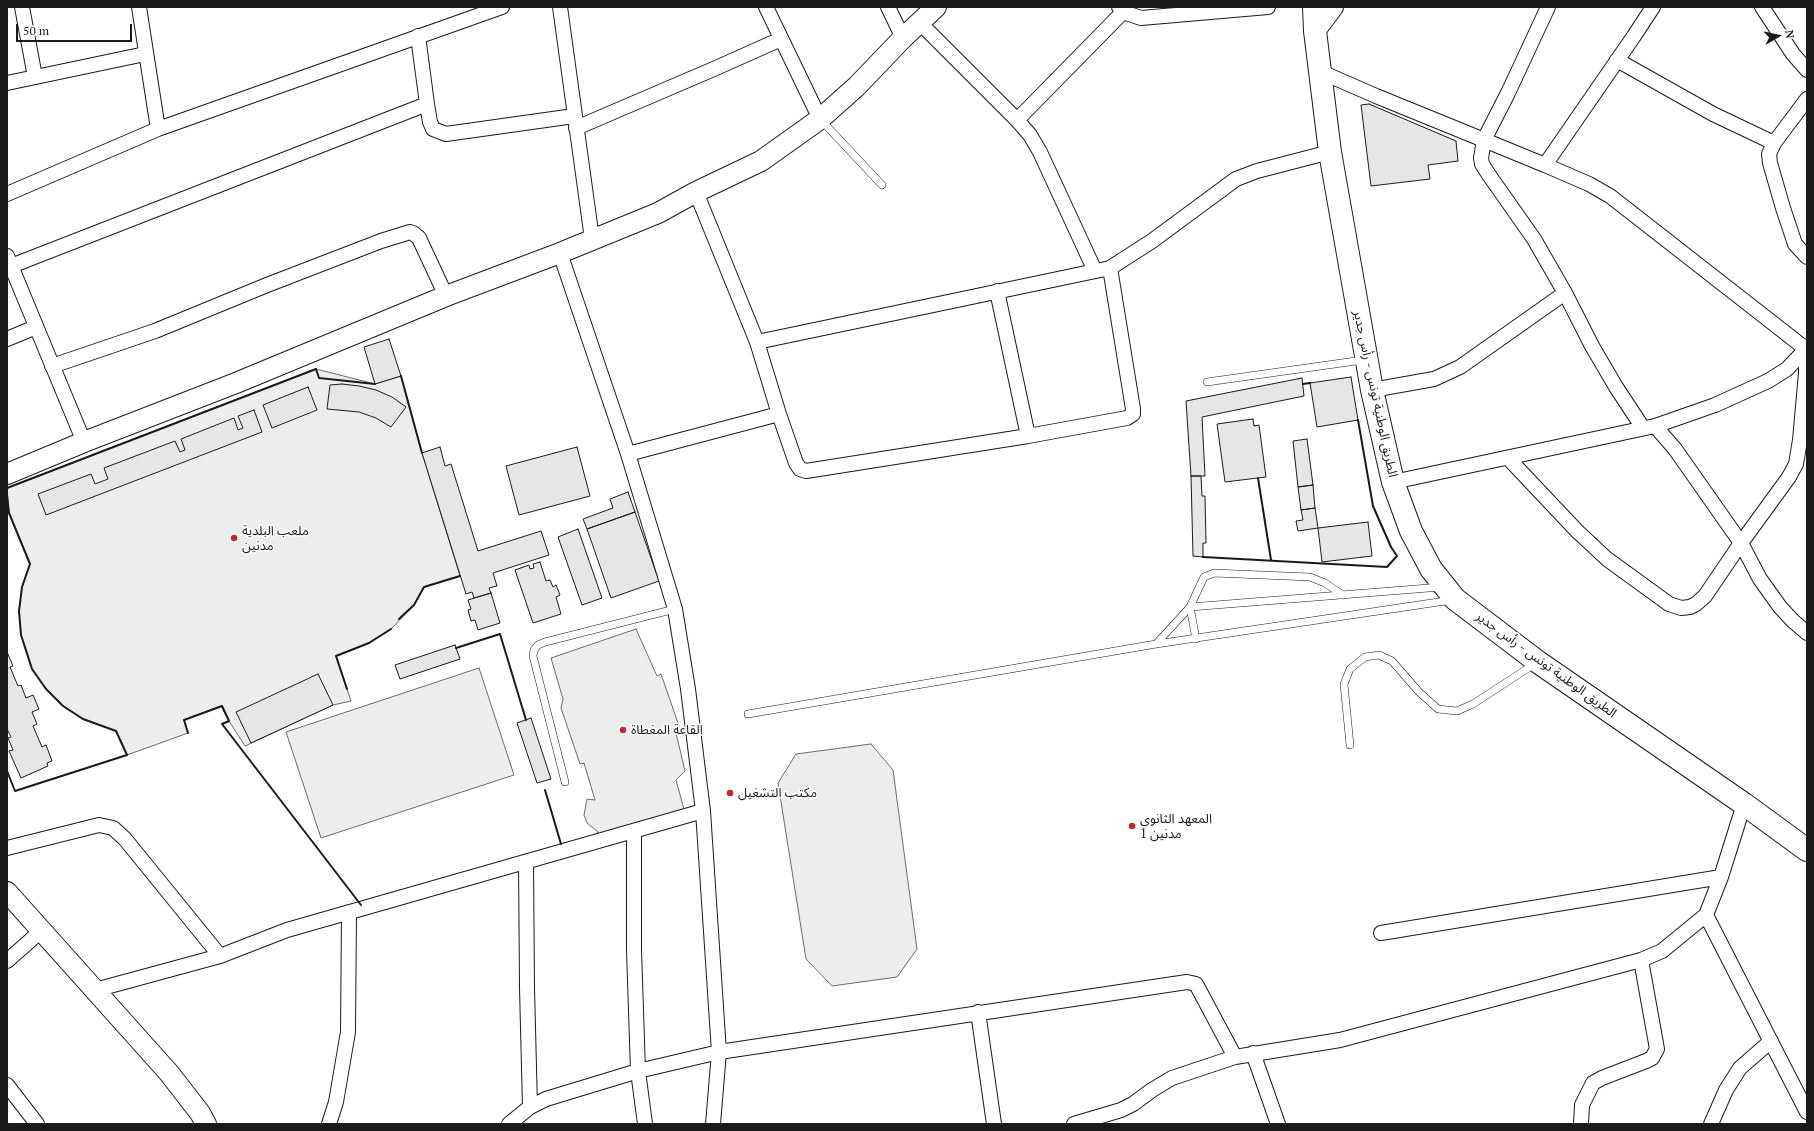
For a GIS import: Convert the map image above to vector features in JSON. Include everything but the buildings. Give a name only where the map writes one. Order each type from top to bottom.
[{"type":"main road","name":"الطريق الوطنية تونس - رأس جدير","points":[[1314,7],[1315,31],[1330,152],[1372,390],[1393,482],[1411,532],[1431,569],[1450,593],[1538,662],[1744,804],[1807,850]]},
{"type":"street","points":[[22,7],[35,76]]},
{"type":"street","points":[[139,7],[145,54],[158,129]]},
{"type":"street","points":[[7,194],[158,129],[502,7]]},
{"type":"street","points":[[561,7],[575,122],[592,239]]},
{"type":"street","points":[[766,7],[820,119]]},
{"type":"street","points":[[888,7],[903,38]]},
{"type":"street","points":[[7,474],[84,442],[236,383],[446,296],[560,253],[658,213],[696,192],[761,161],[820,119],[857,86],[919,22],[936,7]]},
{"type":"street","points":[[1017,120],[1121,10],[1142,18],[1268,7]]},
{"type":"street","points":[[1315,31],[1333,7]]},
{"type":"street","points":[[1548,7],[1508,93],[1484,140],[1481,158],[1482,164],[1534,239],[1616,387],[1649,427],[1675,449],[1741,543],[1760,579],[1780,607],[1807,633]]},
{"type":"street","points":[[1544,165],[1652,7]]},
{"type":"street","points":[[1762,7],[1792,54],[1807,70]]},
{"type":"street","points":[[919,22],[1017,120],[1030,135],[1040,152],[1095,271]]},
{"type":"street","points":[[418,36],[427,104],[432,127],[439,132],[446,134],[575,122],[716,68],[781,39]]},
{"type":"street","points":[[7,83],[145,54]]},
{"type":"street","points":[[1617,60],[1713,114],[1774,143]]},
{"type":"street","points":[[1320,72],[1589,184],[1610,196],[1807,349]]},
{"type":"street","points":[[1807,99],[1774,143],[1769,154],[1770,163],[1783,208],[1796,244],[1807,257]]},
{"type":"street","points":[[84,442],[9,261],[427,104]]},
{"type":"street","points":[[757,342],[1110,268],[1152,241],[1243,175],[1330,152]]},
{"type":"street","points":[[696,192],[757,342],[796,463],[800,468],[806,471],[1028,436],[1122,420],[1131,417],[1133,414],[1133,406],[1110,268]]},
{"type":"street","points":[[52,366],[155,331],[266,284],[381,241],[410,232],[416,235],[421,242],[446,296]]},
{"type":"street","points":[[560,253],[628,454],[675,609],[703,811],[719,1052],[713,1124]]},
{"type":"street","points":[[996,291],[1028,436]]},
{"type":"street","points":[[1372,390],[1434,379],[1447,374],[1460,367],[1565,293]]},
{"type":"street","points":[[7,339],[36,327]]},
{"type":"street","points":[[1393,482],[1649,427],[1715,405],[1768,381],[1787,369],[1807,349]]},
{"type":"street","points":[[1508,458],[1577,531],[1607,559],[1669,604],[1681,608],[1690,607],[1705,596],[1789,477],[1796,464],[1806,373],[1807,349]]},
{"type":"street","points":[[628,454],[779,414]]},
{"type":"street","points":[[1074,1124],[1121,1110],[1133,1104],[1172,1078],[1235,1057],[1340,1040],[1641,960],[1662,951],[1706,916],[1721,877],[1744,804]]},
{"type":"street","points":[[95,990],[220,956],[287,930],[703,811]]},
{"type":"street","points":[[7,848],[99,825],[113,828],[124,839],[220,956]]},
{"type":"street","points":[[634,831],[634,943],[638,1071],[645,1124]]},
{"type":"street","points":[[526,862],[530,1107]]},
{"type":"street","points":[[1381,933],[1486,917],[1721,877]]},
{"type":"street","points":[[7,892],[169,1073],[200,1113],[206,1124]]},
{"type":"street","points":[[329,1124],[336,1102],[348,1032],[349,912]]},
{"type":"street","points":[[1706,916],[1807,1112]]},
{"type":"street","points":[[7,961],[42,931]]},
{"type":"street","points":[[1581,1124],[1582,1105],[1593,1083],[1602,1078],[1646,1062],[1652,1058],[1657,1050],[1641,960]]},
{"type":"street","points":[[515,1122],[530,1107],[546,1098],[638,1071],[719,1052],[978,1012],[1192,982],[1196,984],[1235,1057]]},
{"type":"street","points":[[978,1012],[994,1124]]},
{"type":"street","points":[[1711,1124],[1726,1090],[1740,1068],[1771,1041]]},
{"type":"street","points":[[1253,1053],[1278,1124]]},
{"type":"street","points":[[7,1085],[37,1124]]},
{"type":"lane","points":[[820,119],[882,185]]},
{"type":"lane","points":[[1207,382],[1367,360]]},
{"type":"lane","points":[[1156,644],[1190,607],[1204,577],[1214,573],[1310,577],[1325,583],[1344,595]]},
{"type":"lane","points":[[1190,607],[1344,595],[1450,593]]},
{"type":"lane","points":[[748,714],[1156,644],[1196,639],[1450,593]]},
{"type":"lane","points":[[1190,607],[1196,639]]},
{"type":"lane","points":[[565,782],[533,656],[534,650],[538,645],[545,642],[675,609]]},
{"type":"lane","points":[[1350,745],[1344,684],[1350,668],[1365,657],[1379,655],[1392,661],[1419,692],[1438,709],[1457,711],[1473,704],[1538,662]]},
{"type":"shaded area","name":"ملعب البلدية مدنين","points":[[316,369],[375,384],[401,376],[422,453],[460,576],[424,587],[414,605],[391,629],[369,643],[336,656],[351,701],[333,705],[245,746],[221,706],[184,720],[188,733],[127,755],[116,731],[83,719],[63,706],[46,689],[32,669],[21,635],[19,611],[22,587],[30,564],[9,513],[7,488]]},
{"type":"shaded area","name":"القاعة المغطاة","points":[[636,629],[657,676],[661,674],[679,726],[676,733],[685,771],[676,780],[685,813],[599,836],[597,831],[587,823],[584,815],[587,799],[595,800],[584,763],[580,764],[561,708],[563,699],[551,658]]},
{"type":"shaded area","points":[[479,668],[514,775],[321,838],[286,732]]},
{"type":"shaded area","points":[[871,744],[893,770],[917,949],[897,977],[832,986],[806,959],[778,783],[796,754]]},
{"type":"wall","points":[[7,488],[316,369],[319,378],[375,384]]},
{"type":"wall","points":[[401,376],[422,453]]},
{"type":"wall","points":[[1303,384],[1310,383]]},
{"type":"wall","points":[[1203,557],[1387,567],[1397,556],[1391,547],[1373,506],[1358,420]]},
{"type":"wall","points":[[1258,478],[1271,560]]},
{"type":"wall","points":[[7,495],[9,513],[30,564],[22,587],[19,611],[21,635],[32,669],[46,689],[63,706],[83,719],[116,731],[127,755],[15,791],[7,771]]},
{"type":"wall","points":[[399,619],[414,605],[424,587],[460,576]]},
{"type":"wall","points":[[347,689],[336,656],[369,643],[391,629]]},
{"type":"wall","points":[[456,648],[500,634],[526,720]]},
{"type":"wall","points":[[188,733],[184,720],[222,706],[229,721],[222,724],[361,905]]},
{"type":"wall","points":[[545,790],[561,844]]},
{"type":"place","name":"ملعب البلدية مدنين","points":[[234,538]]},
{"type":"place","name":"القاعة المغطاة","points":[[623,730]]},
{"type":"place","name":"مكتب التشغيل","points":[[730,793]]},
{"type":"place","name":"المعهد الثانوي مدنين 1","points":[[1132,826]]}]
